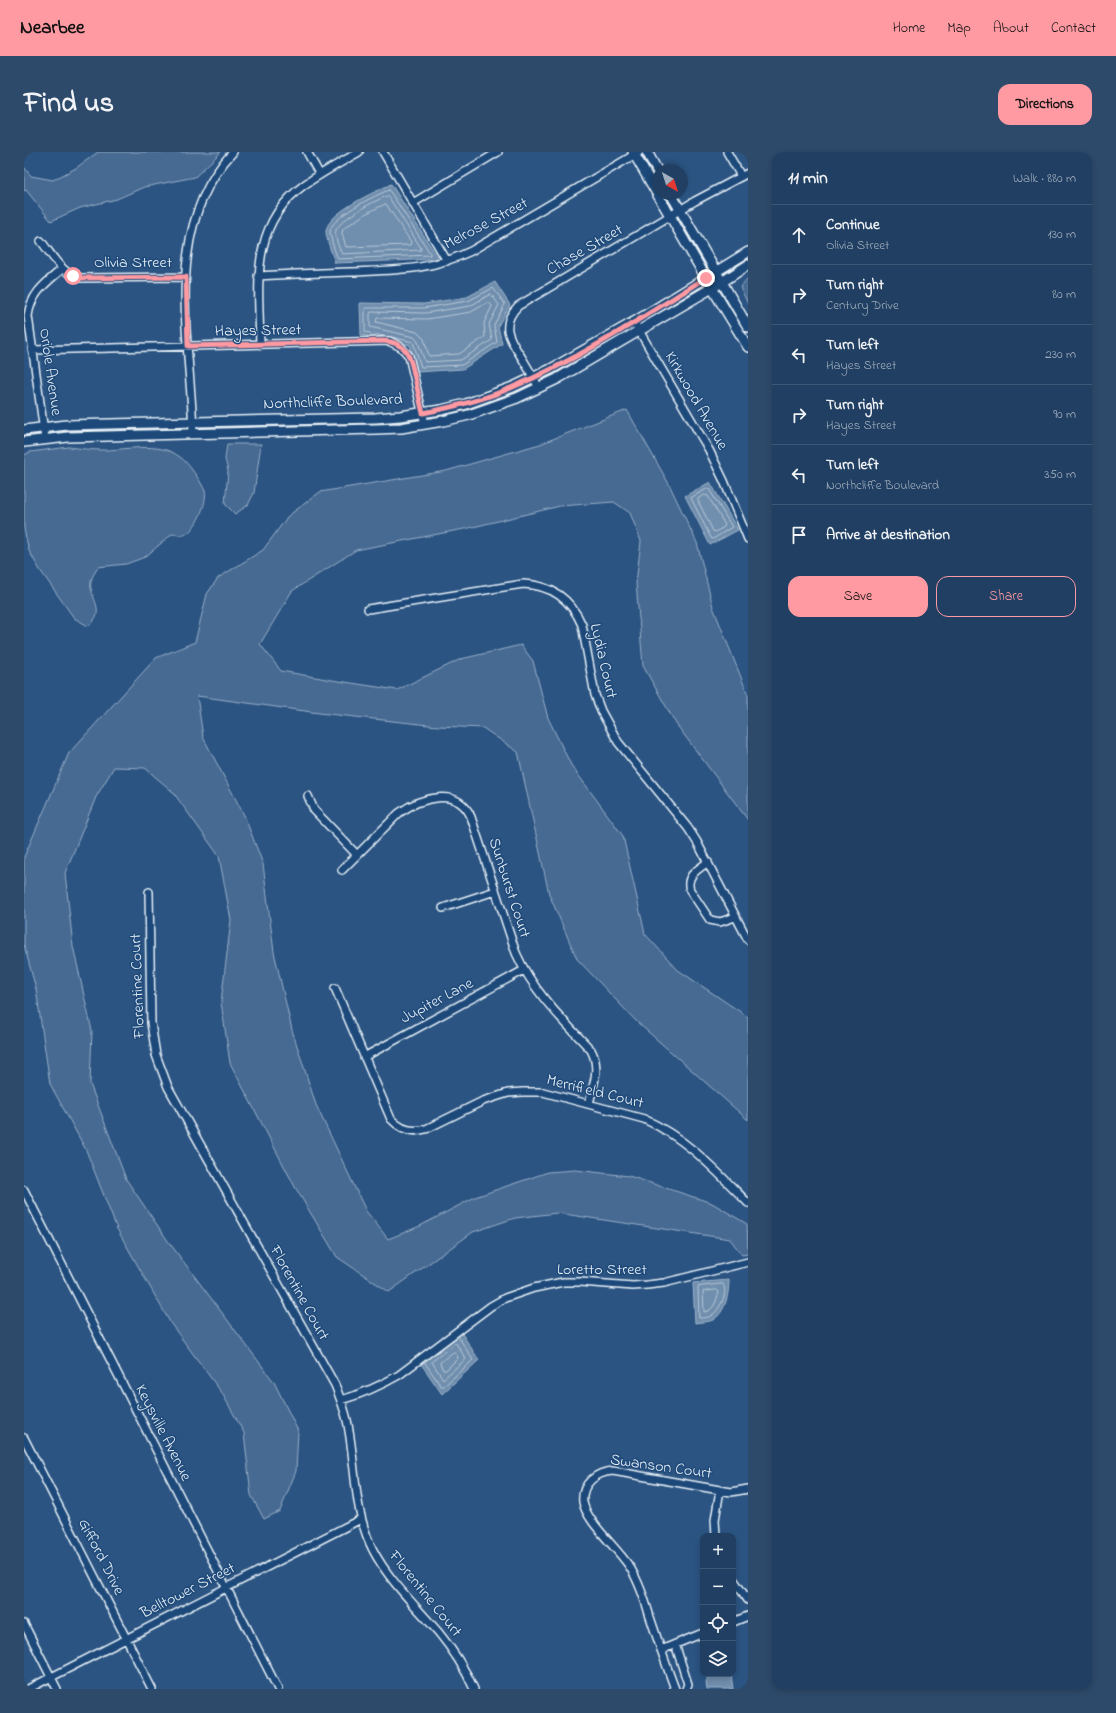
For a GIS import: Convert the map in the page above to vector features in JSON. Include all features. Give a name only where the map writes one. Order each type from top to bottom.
[{"type":"main road","points":[[647,152],[654,164]]},
{"type":"main road","points":[[636,153],[706,278],[748,347]]},
{"type":"main road","points":[[674,200],[748,327]]},
{"type":"main road","name":"Northcliffe Boulevard","points":[[24,442],[45,439],[376,429],[425,424],[468,415],[493,408],[540,388],[636,327],[706,278],[748,252]]},
{"type":"main road","name":"Northcliffe Boulevard","points":[[24,430],[43,427],[375,418],[423,413],[466,404],[534,377],[636,327],[712,288],[748,265]]},
{"type":"street","points":[[193,434],[186,277],[189,241],[198,209],[211,182],[233,152]]},
{"type":"street","points":[[306,152],[320,175]]},
{"type":"street","points":[[260,345],[258,276],[262,246],[275,216],[294,193],[320,175],[359,152]]},
{"type":"street","points":[[383,152],[447,261]]},
{"type":"street","points":[[413,203],[498,152]]},
{"type":"street","points":[[727,152],[741,176]]},
{"type":"street","name":"Melrose Street","points":[[258,276],[400,270],[432,266],[471,251],[636,153]]},
{"type":"street","name":"Chase Street","points":[[540,388],[508,335],[508,324],[513,311],[518,306],[680,210],[748,173]]},
{"type":"street","points":[[41,241],[62,269]]},
{"type":"street","name":"Olivia Street","points":[[62,269],[68,274],[79,278],[186,277]]},
{"type":"street","name":"Oriole Avenue","points":[[45,439],[28,316],[32,300],[40,287],[62,269]]},
{"type":"street","name":"Kirkwood Avenue","points":[[636,327],[709,450],[728,488],[748,539]]},
{"type":"street","name":"Hayes Street","points":[[32,350],[383,341],[396,343],[406,351],[411,362],[425,424]]},
{"type":"street","name":"Lydia Court","points":[[368,609],[524,584],[543,587],[560,595],[573,608],[582,625],[595,695],[608,727],[627,754],[688,828],[708,862],[748,940]]},
{"type":"street","points":[[308,796],[314,810],[357,855]]},
{"type":"street","name":"Sunburst Court","points":[[342,870],[399,813],[407,807],[425,800],[446,797],[452,798],[462,804],[469,813],[516,953],[524,970],[541,996],[591,1050],[594,1056],[597,1072],[589,1104]]},
{"type":"street","points":[[708,862],[691,876],[689,886],[690,890],[710,920],[720,922],[735,917]]},
{"type":"street","points":[[443,908],[496,891]]},
{"type":"street","name":"Florentine Court","points":[[150,892],[151,1023],[156,1055],[168,1087],[335,1385],[341,1400],[349,1431],[358,1507],[373,1550],[391,1578],[452,1650],[474,1689]]},
{"type":"street","name":"Jupiter Lane","points":[[364,1057],[524,970]]},
{"type":"street","name":"Merrifield Court","points":[[335,988],[391,1119],[396,1124],[407,1130],[420,1131],[426,1129],[483,1100],[508,1093],[543,1092],[644,1119],[674,1134],[693,1148],[748,1203]]},
{"type":"street","name":"Keysville Avenue","points":[[24,1190],[278,1689]]},
{"type":"street","name":"Loretto Street","points":[[341,1400],[370,1391],[386,1383],[491,1306],[519,1292],[563,1282],[647,1285],[664,1283],[748,1262]]},
{"type":"street","name":"Gifford Drive","points":[[24,1438],[152,1689]]},
{"type":"street","name":"Swanson Court","points":[[675,1689],[642,1591],[631,1568],[585,1510],[583,1497],[586,1487],[594,1477],[601,1473],[613,1471],[731,1492],[748,1490]]},
{"type":"street","points":[[716,1533],[715,1520],[720,1490]]},
{"type":"street","name":"Belltower Street","points":[[28,1689],[361,1519]]},
{"type":"street","points":[[736,1583],[748,1600]]},
{"type":"street","points":[[736,1621],[748,1616]]},
{"type":"street","points":[[24,1624],[57,1689]]},
{"type":"street","points":[[661,1650],[700,1634]]},
{"type":"street","points":[[675,1644],[688,1684],[686,1689]]},
{"type":"shaded area","points":[[98,152],[221,152],[195,177],[144,187],[117,199],[80,208],[51,221],[26,190],[24,191],[24,167],[31,176],[53,180],[76,168]]},
{"type":"shaded area","points":[[748,278],[748,304],[740,287]]},
{"type":"shaded area","points":[[627,410],[669,484],[697,543],[713,607],[748,695],[748,820],[676,724],[643,666],[636,583],[641,541],[630,513],[614,502],[560,506],[469,528],[356,550],[292,591],[260,644],[281,671],[397,690],[461,659],[521,645],[533,661],[548,718],[571,765],[623,836],[645,934],[678,970],[748,1017],[748,1120],[637,1022],[577,959],[549,894],[518,752],[483,728],[438,726],[319,713],[197,696],[203,737],[244,815],[263,864],[274,952],[292,1030],[316,1105],[366,1211],[388,1239],[420,1226],[475,1197],[548,1172],[575,1170],[629,1176],[712,1203],[747,1224],[748,1254],[742,1255],[730,1239],[557,1213],[515,1218],[473,1232],[389,1292],[337,1257],[295,1187],[230,1063],[221,1002],[231,920],[219,856],[173,792],[145,768],[114,767],[96,797],[65,873],[73,946],[92,1031],[90,1084],[126,1179],[168,1241],[274,1382],[298,1431],[296,1471],[280,1511],[264,1519],[251,1495],[244,1433],[222,1393],[171,1324],[117,1229],[86,1150],[50,1084],[36,989],[24,945],[24,857],[69,753],[156,658],[195,642],[207,594],[218,578],[263,550],[288,516],[320,492],[446,471],[540,444]]},
{"type":"shaded area","points":[[227,444],[261,444],[254,493],[248,505],[235,514],[225,504],[228,471],[225,459]]},
{"type":"shaded area","points":[[69,447],[100,450],[141,448],[162,449],[180,457],[187,463],[205,491],[205,502],[203,509],[196,523],[188,533],[184,535],[172,534],[145,557],[126,564],[98,567],[92,577],[91,585],[96,602],[97,614],[88,626],[74,618],[40,570],[29,551],[24,529],[24,455],[30,452]]},
{"type":"water","points":[[391,184],[439,259],[335,263],[326,233],[329,223],[344,209],[364,197]]},
{"type":"water","points":[[495,282],[510,305],[498,326],[502,344],[463,369],[417,372],[410,345],[361,335],[360,303],[424,304],[467,297]]},
{"type":"water","points":[[710,482],[738,530],[710,545],[685,496]]},
{"type":"water","points":[[729,1280],[726,1302],[721,1312],[713,1320],[695,1323],[693,1283]]},
{"type":"water","points":[[459,1329],[479,1360],[442,1394],[419,1361]]},
{"type":"water","points":[[708,1677],[731,1677],[733,1689],[707,1689],[706,1682]]},
{"type":"route","points":[[73,276],[79,278],[186,277],[188,346],[383,341],[396,343],[401,346],[409,356],[423,413],[466,404],[513,387],[551,369],[634,322],[706,278]]}]
